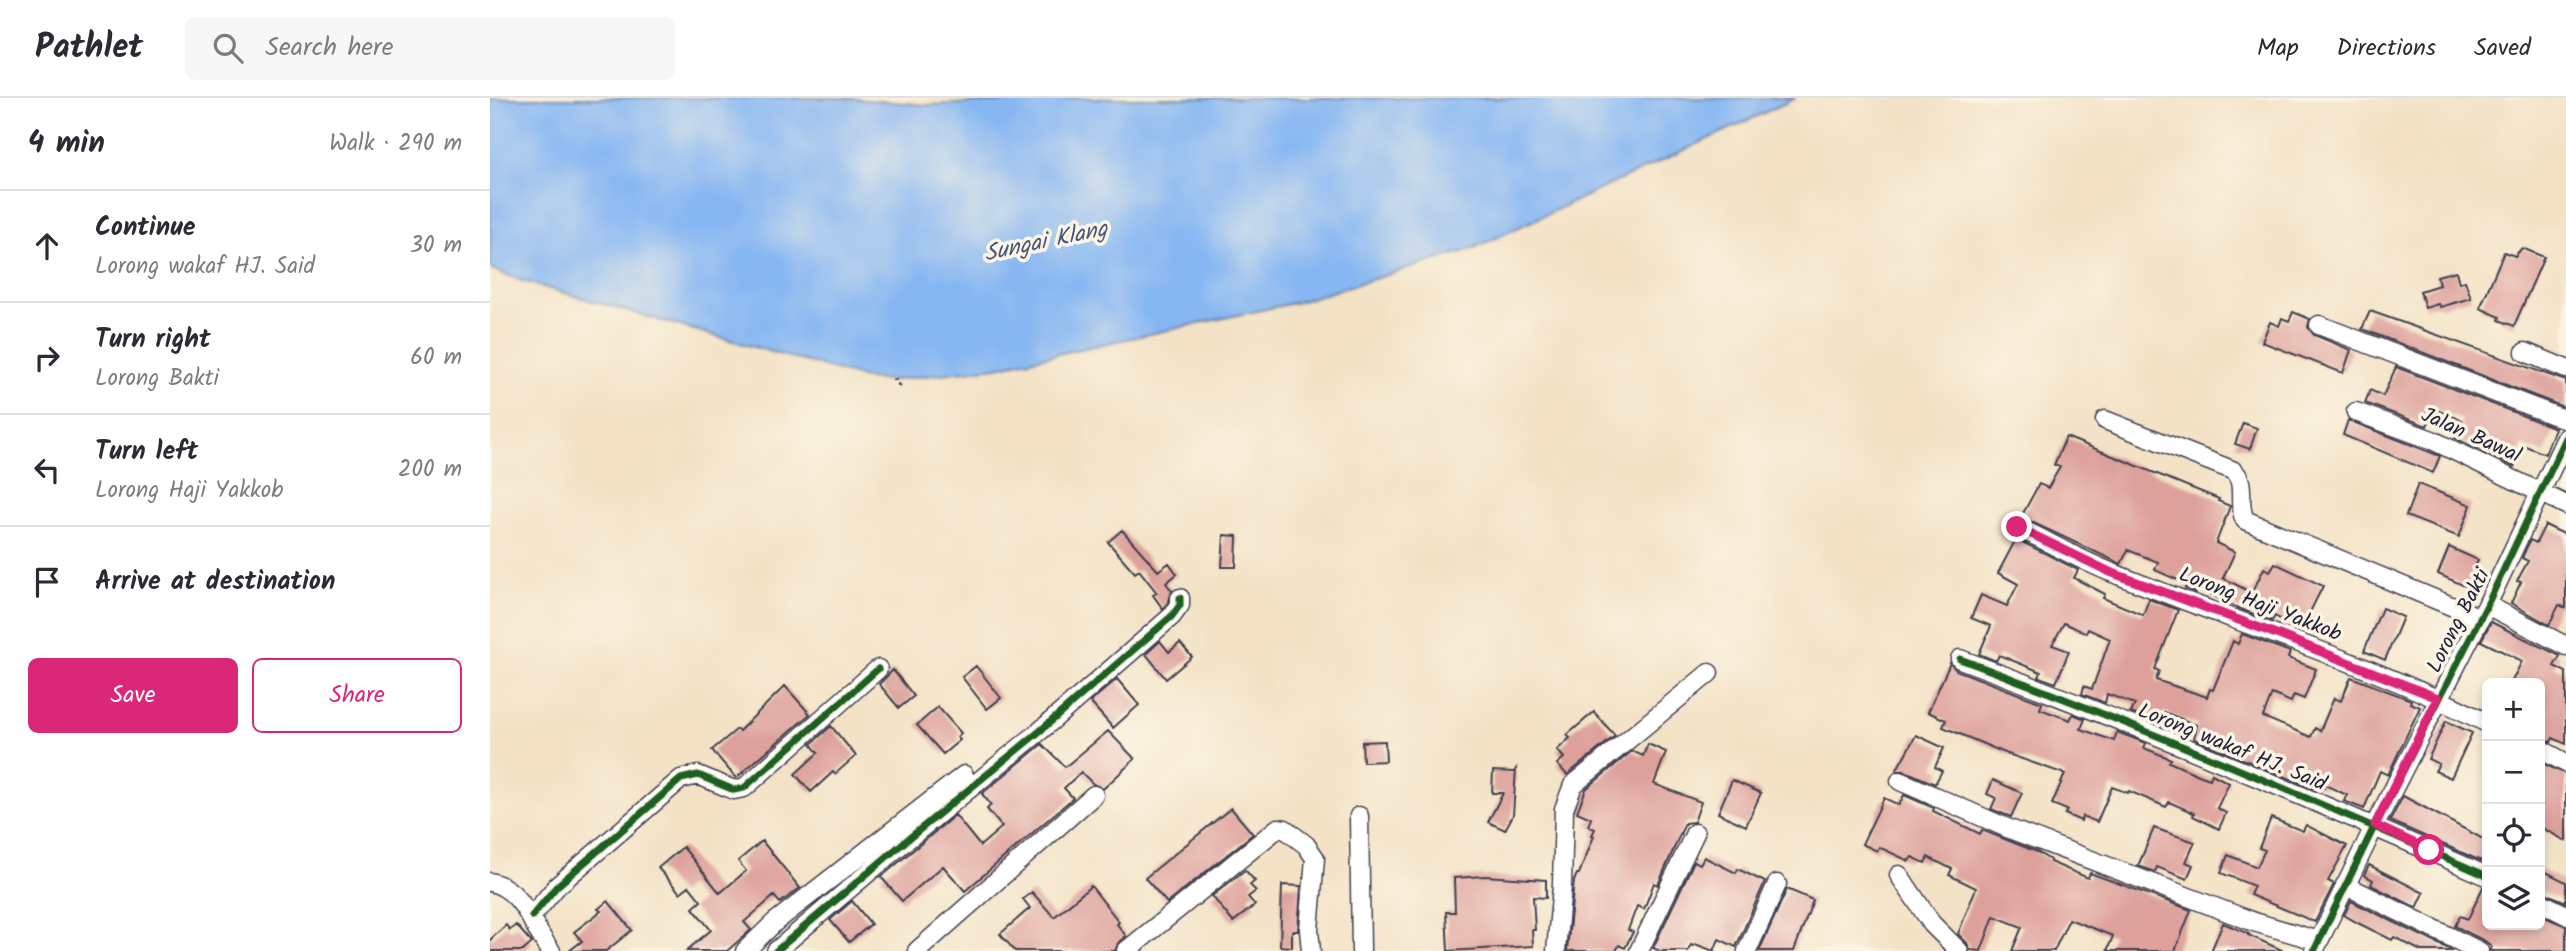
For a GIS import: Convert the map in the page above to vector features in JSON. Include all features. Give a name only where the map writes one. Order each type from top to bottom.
[{"type":"street","points":[[2319,325],[2566,420]]},
{"type":"street","points":[[2525,352],[2566,369]]},
{"type":"street","name":"Jalan Bawal","points":[[2356,412],[2432,440],[2566,505]]},
{"type":"street","points":[[2105,420],[2232,470],[2241,479],[2239,502],[2245,520],[2484,611],[2566,646]]},
{"type":"street","name":"Lorong Bakti","points":[[2317,946],[2438,698],[2484,611],[2566,438]]},
{"type":"street","name":"Lorong Haji Yakkob","points":[[2017,527],[2110,572],[2438,698],[2482,720]]},
{"type":"street","points":[[776,951],[1172,617],[1180,605],[1180,598]]},
{"type":"street","name":"Lorong wakaf HJ. Said","points":[[1960,659],[2064,698],[2375,825],[2482,874]]},
{"type":"street","points":[[532,916],[557,886],[681,779],[698,775],[734,790],[744,788],[878,669]]},
{"type":"street","points":[[1556,951],[1562,886],[1564,809],[1573,785],[1709,673]]},
{"type":"street","points":[[2545,752],[2566,762]]},
{"type":"street","points":[[745,951],[775,922],[964,775]]},
{"type":"street","points":[[1900,781],[2007,828],[2317,946]]},
{"type":"street","points":[[917,951],[1094,795]]},
{"type":"street","points":[[1359,816],[1362,951]]},
{"type":"street","points":[[1126,951],[1278,828],[1285,829],[1306,845],[1315,858],[1309,930],[1311,951]]},
{"type":"street","points":[[1639,951],[1695,833]]},
{"type":"street","points":[[1899,874],[1932,924],[1959,951]]},
{"type":"street","points":[[490,882],[502,884],[532,916],[541,939],[551,951]]},
{"type":"street","points":[[1747,951],[1777,884]]},
{"type":"street","points":[[2345,885],[2479,951]]},
{"type":"street","points":[[2545,904],[2566,915]]},
{"type":"path","points":[[901,377],[893,380],[901,387]]},
{"type":"water","name":"Sungai Klang","points":[[490,98],[846,98],[926,105],[1007,102],[1029,98],[1796,98],[1472,249],[1298,302],[997,367],[893,380],[867,379],[519,280],[490,268]]},
{"type":"building","points":[[2522,248],[2544,257],[2514,326],[2480,308],[2504,252],[2515,256]]},
{"type":"building","points":[[2456,271],[2459,283],[2465,281],[2471,298],[2440,307],[2438,304],[2425,308],[2420,291],[2439,285],[2437,276]]},
{"type":"building","points":[[2370,311],[2566,381],[2566,408],[2362,329]]},
{"type":"building","points":[[2293,312],[2310,319],[2308,327],[2314,335],[2351,350],[2343,373],[2262,342],[2270,322],[2279,326],[2282,318],[2289,321]]},
{"type":"building","points":[[2396,367],[2555,428],[2545,454],[2523,445],[2514,467],[2455,438],[2462,420],[2434,409],[2427,426],[2365,403],[2370,390],[2383,396]]},
{"type":"building","points":[[2348,420],[2440,456],[2433,473],[2343,435]]},
{"type":"building","points":[[2243,423],[2257,428],[2250,449],[2235,444]]},
{"type":"building","points":[[2066,437],[2219,499],[2218,501],[2230,506],[2216,543],[2235,552],[2223,578],[2252,593],[2264,568],[2270,571],[2275,563],[2323,586],[2301,630],[2275,616],[2272,621],[2198,589],[2196,593],[2185,588],[2187,584],[2155,570],[2158,562],[2128,550],[2121,564],[2021,517],[2039,484],[2048,488],[2060,467],[2054,465]]},
{"type":"building","points":[[2418,484],[2471,505],[2459,537],[2406,516]]},
{"type":"building","points":[[2545,525],[2566,535],[2566,608],[2559,605],[2549,625],[2511,603],[2521,582],[2517,581],[2528,561],[2522,558],[2530,540],[2536,543]]},
{"type":"building","points":[[1122,530],[1158,571],[1169,563],[1177,574],[1166,583],[1172,591],[1163,609],[1153,595],[1157,593],[1139,570],[1135,573],[1108,542]]},
{"type":"building","points":[[1224,535],[1237,536],[1236,567],[1222,567]]},
{"type":"building","points":[[2016,539],[2078,570],[2074,578],[2105,594],[2103,598],[2143,615],[2149,599],[2178,610],[2155,669],[2159,671],[2156,680],[2207,697],[2210,689],[2213,690],[2233,641],[2238,644],[2242,634],[2290,652],[2288,658],[2316,669],[2304,699],[2294,695],[2291,702],[2272,694],[2263,717],[2311,737],[2315,728],[2320,731],[2334,698],[2341,701],[2351,677],[2411,700],[2410,703],[2420,707],[2388,775],[2380,771],[2364,809],[2344,801],[2347,795],[2325,785],[2324,788],[2317,785],[2315,789],[2194,739],[2197,725],[2164,712],[2153,722],[2131,713],[2135,704],[2107,694],[2105,703],[2082,694],[2084,686],[2092,689],[2110,639],[2088,629],[2086,633],[2064,623],[2052,645],[2069,651],[2056,683],[2039,677],[2041,672],[1999,655],[1996,661],[1979,654],[1991,626],[1971,618],[1981,595],[2007,606],[2018,584],[1998,573]]},
{"type":"building","points":[[2449,547],[2478,560],[2467,587],[2438,574]]},
{"type":"building","points":[[2382,608],[2403,617],[2385,660],[2364,651]]},
{"type":"building","points":[[2491,622],[2560,656],[2554,666],[2566,672],[2566,744],[2553,738],[2551,742],[2545,740],[2545,678],[2514,678],[2522,661],[2481,641]]},
{"type":"building","points":[[1160,641],[1169,652],[1180,643],[1192,657],[1166,679],[1146,654]]},
{"type":"building","points":[[1950,663],[1956,670],[2042,703],[2040,709],[2070,720],[2073,714],[2085,719],[2081,729],[2114,741],[2117,732],[2146,743],[2144,748],[2171,759],[2169,762],[2210,779],[2212,774],[2229,783],[2217,808],[2226,813],[2219,829],[2193,816],[2194,813],[2169,802],[2166,807],[2129,791],[2128,793],[2112,787],[2097,822],[2082,816],[2081,821],[2065,814],[2067,810],[2052,804],[2065,774],[1943,727],[1946,720],[1928,712]]},
{"type":"building","points":[[976,666],[1001,698],[987,709],[962,677]]},
{"type":"building","points":[[893,670],[914,696],[899,708],[879,684]]},
{"type":"building","points":[[1117,679],[1139,705],[1113,728],[1090,702]]},
{"type":"building","points":[[785,686],[810,714],[736,778],[712,750],[737,729],[739,731]]},
{"type":"building","points":[[938,707],[961,733],[957,737],[960,740],[943,754],[917,725]]},
{"type":"building","points":[[1594,712],[1615,736],[1567,775],[1557,764],[1564,758],[1557,750],[1570,738],[1567,735]]},
{"type":"building","points":[[2446,721],[2472,733],[2451,778],[2435,771],[2439,764],[2428,759]]},
{"type":"building","points":[[831,726],[856,756],[811,792],[795,774],[818,753],[811,744]]},
{"type":"building","points":[[1108,731],[1135,759],[1103,789],[1093,784],[1081,772],[1064,788],[1073,798],[965,891],[943,866],[902,901],[881,877],[955,815],[980,846],[1002,827],[987,809],[991,805],[982,794],[984,792],[1042,744],[1065,767]]},
{"type":"building","points":[[1916,735],[1944,748],[1935,767],[1942,771],[1935,784],[1905,771],[1896,771]]},
{"type":"building","points":[[1385,741],[1386,761],[1363,762],[1362,742]]},
{"type":"building","points":[[1648,744],[1666,752],[1654,784],[1701,802],[1694,822],[1685,823],[1658,885],[1654,883],[1644,909],[1637,906],[1628,930],[1633,932],[1625,948],[1619,945],[1616,951],[1567,951],[1574,881],[1595,829],[1588,826],[1591,818],[1577,812],[1586,789],[1632,751],[1643,756]]},
{"type":"building","points":[[2545,764],[2566,774],[2566,841],[2545,830]]},
{"type":"building","points":[[1516,769],[1513,815],[1505,830],[1488,822],[1503,793],[1492,793],[1493,771],[1514,772]]},
{"type":"building","points":[[1732,780],[1761,793],[1746,826],[1718,813]]},
{"type":"building","points":[[1993,780],[2022,793],[2011,817],[1991,809],[1996,798],[1987,794]]},
{"type":"building","points":[[1904,795],[1934,808],[1933,811],[1980,834],[1982,830],[2037,852],[2050,862],[2088,878],[2090,873],[2191,910],[2175,951],[2107,951],[2113,936],[2069,919],[2054,951],[2012,951],[2022,927],[1994,916],[1981,951],[1970,950],[1958,934],[1976,888],[1949,875],[1952,869],[1928,857],[1925,863],[1912,857],[1909,861],[1879,847],[1877,851],[1862,844],[1884,798],[1899,805]]},
{"type":"building","points":[[2403,796],[2482,838],[2482,859],[2481,861],[2390,821]]},
{"type":"building","points":[[1231,808],[1253,834],[1167,903],[1145,878]]},
{"type":"building","points":[[2271,818],[2303,831],[2306,825],[2347,846],[2328,881],[2334,884],[2315,922],[2250,895],[2254,886],[2221,873],[2228,855],[2257,867],[2265,850],[2259,848]]},
{"type":"building","points":[[2154,828],[2195,842],[2186,862],[2193,865],[2187,879],[2157,867],[2155,872],[2138,866]]},
{"type":"building","points":[[762,841],[800,888],[780,903],[774,896],[744,922],[751,930],[727,951],[686,951],[711,930],[693,908],[701,901],[689,886],[680,893],[658,868],[683,847],[720,893],[746,871],[738,861]]},
{"type":"building","points":[[1704,857],[1736,873],[1738,869],[1765,882],[1736,947],[1719,939],[1714,951],[1695,944],[1691,945],[1688,951],[1660,951],[1653,948],[1694,861],[1700,864]]},
{"type":"building","points":[[2369,865],[2424,893],[2417,908],[2371,885],[2373,880],[2364,875]]},
{"type":"building","points":[[1245,870],[1255,881],[1250,885],[1256,891],[1248,897],[1255,905],[1233,922],[1212,896]]},
{"type":"building","points":[[2545,872],[2566,882],[2566,902],[2545,893]]},
{"type":"building","points":[[1485,876],[1546,880],[1546,898],[1533,897],[1533,946],[1448,951],[1446,912],[1455,912],[1454,878]]},
{"type":"building","points":[[1282,885],[1301,886],[1298,931],[1292,931],[1292,947],[1280,946]]},
{"type":"building","points":[[1091,886],[1119,922],[1117,924],[1126,936],[1118,943],[1115,951],[1015,951],[1000,934],[1030,908],[1023,899],[1032,892],[1054,917]]},
{"type":"building","points":[[1787,889],[1813,900],[1794,951],[1759,951]]},
{"type":"building","points":[[2482,889],[2482,930],[2545,930],[2545,917],[2566,926],[2566,951],[2490,951],[2491,946],[2485,941],[2455,926],[2460,916],[2468,919]]},
{"type":"building","points":[[608,901],[632,930],[606,951],[569,951],[582,941],[574,932],[601,911],[598,909]]},
{"type":"building","points":[[852,901],[871,924],[849,942],[830,920]]},
{"type":"building","points":[[2351,901],[2453,951],[2421,951],[2394,937],[2392,940],[2344,915]]},
{"type":"building","points":[[2223,923],[2249,934],[2284,951],[2211,951]]},
{"type":"building","points":[[506,925],[510,930],[516,925],[532,943],[523,951],[490,951],[490,940]]},
{"type":"cycle path","points":[[2314,951],[2487,605],[2566,438]]},
{"type":"cycle path","points":[[776,951],[1040,731],[1172,616],[1180,605],[1180,598]]},
{"type":"cycle path","points":[[1960,659],[2225,764],[2482,874]]},
{"type":"cycle path","points":[[532,916],[557,886],[681,779],[698,775],[734,790],[744,788],[878,669]]},
{"type":"route","points":[[2017,527],[2110,572],[2438,698],[2375,825],[2429,850]]}]
